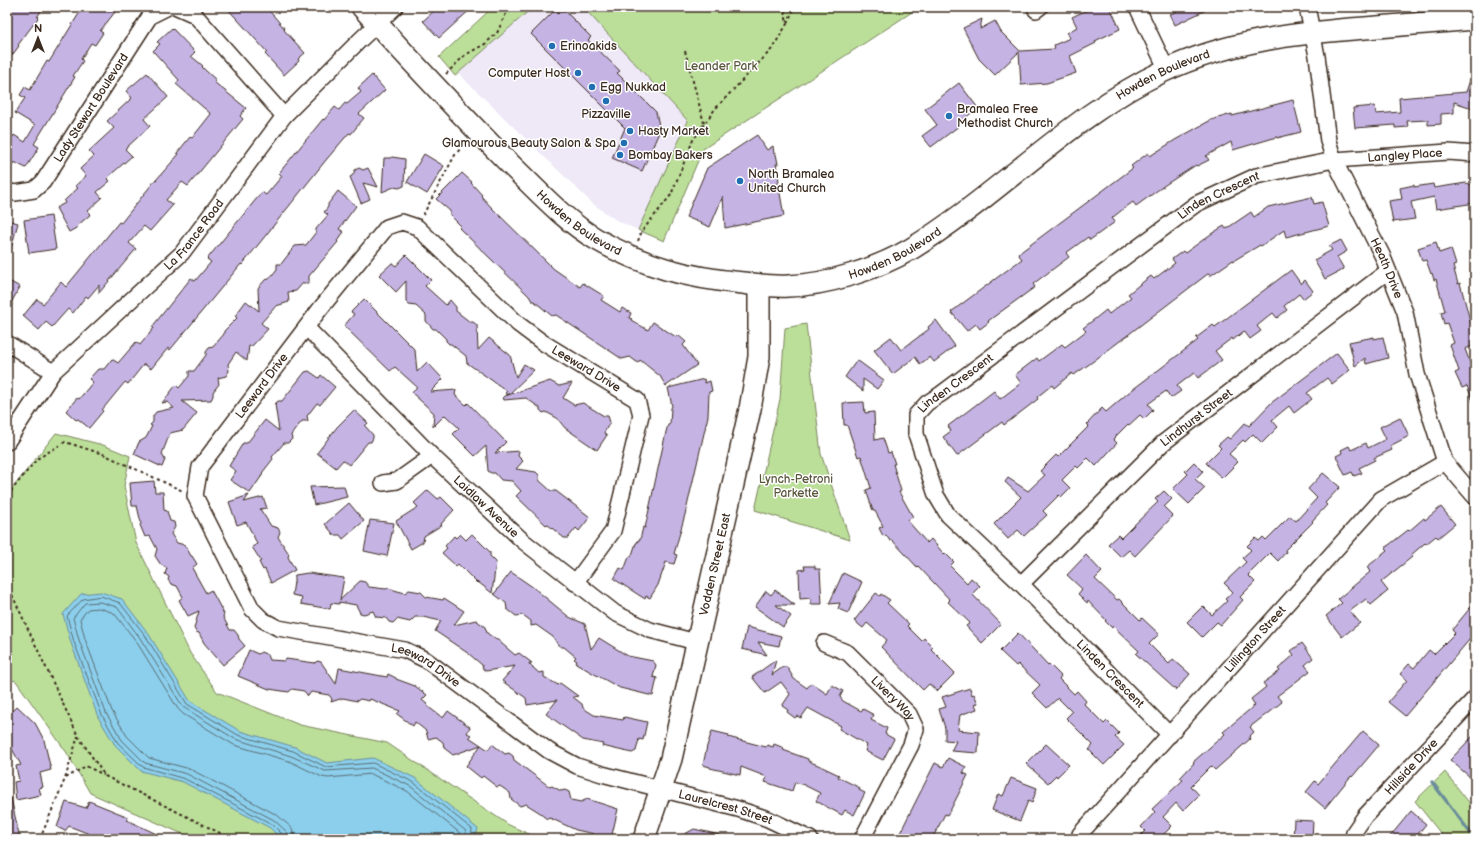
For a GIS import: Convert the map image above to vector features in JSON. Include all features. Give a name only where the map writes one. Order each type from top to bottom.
[{"type":"street","name":"Lady Stewart Boulevard","points":[[7,191],[15,193],[34,190],[43,182],[150,16],[168,7]]},
{"type":"street","points":[[177,7],[195,15],[284,116]]},
{"type":"street","name":"Howden Boulevard","points":[[362,7],[477,131],[567,219],[594,238],[630,257],[664,270],[691,276],[759,285],[791,286],[813,283],[864,270],[886,262],[903,253],[940,230],[1110,102],[1142,82],[1198,57],[1236,45],[1312,32],[1475,18]]},
{"type":"street","name":"La France Road","points":[[7,442],[53,372],[182,254],[284,116],[396,7]]},
{"type":"street","points":[[1137,7],[1167,70]]},
{"type":"street","name":"Heath Drive","points":[[1307,7],[1317,56],[1328,141],[1334,160],[1382,255],[1405,312],[1417,374],[1445,462],[1475,497]]},
{"type":"street","name":"Langley Place","points":[[1334,160],[1448,152],[1475,154]]},
{"type":"street","name":"Linden Crescent","points":[[1170,735],[1021,584],[948,515],[936,495],[916,434],[916,415],[927,403],[942,394],[1196,204],[1256,176],[1334,160]]},
{"type":"street","name":"Leeward Drive","points":[[574,583],[613,531],[641,415],[637,400],[542,342],[518,324],[416,227],[402,222],[387,227],[320,309],[200,467],[195,496],[252,609],[263,620],[278,628],[405,650],[426,660],[549,752],[577,766],[661,789]]},
{"type":"street","name":"Lindhurst Street","points":[[1021,584],[1162,443],[1388,271]]},
{"type":"street","name":"Vodden Street East","points":[[644,839],[668,769],[679,725],[696,642],[740,456],[756,380],[759,349],[759,285]]},
{"type":"street","name":"Laidlaw Avenue","points":[[307,328],[432,456],[523,541],[574,583],[615,613],[650,630],[696,642]]},
{"type":"street","points":[[7,342],[53,372]]},
{"type":"street","points":[[383,483],[397,481],[432,456]]},
{"type":"street","name":"Lillington Street","points":[[1080,834],[1381,499],[1445,462]]},
{"type":"street","name":"Livery Way","points":[[824,643],[848,653],[909,714],[916,729],[912,745],[862,839]]},
{"type":"street","name":"Hillside Drive","points":[[1353,839],[1354,832],[1365,816],[1475,698]]},
{"type":"street","name":"Laurelcrest Street","points":[[661,789],[738,809],[762,817],[810,839]]},
{"type":"path","points":[[434,86],[465,55],[485,44],[497,33],[509,7]]},
{"type":"path","points":[[784,7],[787,24]]},
{"type":"path","points":[[630,257],[642,231],[671,195],[693,140],[715,109],[772,50],[795,7]]},
{"type":"path","points":[[685,51],[705,124]]},
{"type":"path","points":[[416,227],[455,155],[461,148]]},
{"type":"path","points":[[7,503],[11,491],[37,459],[65,442],[103,454],[195,496]]},
{"type":"path","points":[[7,489],[11,491]]},
{"type":"path","points":[[7,584],[78,736],[105,776]]},
{"type":"path","points":[[40,839],[65,779],[78,736]]},
{"type":"path","points":[[65,779],[86,766],[232,839]]},
{"type":"shaded area","points":[[533,7],[583,7],[688,121],[638,230],[616,220],[593,204],[458,73]]},
{"type":"green space","points":[[493,7],[533,7],[455,76],[439,57]]},
{"type":"green space","name":"Leander Park","points":[[583,7],[916,7],[915,10],[703,149],[664,241],[638,230],[688,121]]},
{"type":"green space","name":"Lynch-Petroni Parkette","points":[[806,324],[821,454],[850,540],[755,510],[780,399],[785,328]]},
{"type":"green space","points":[[56,433],[103,445],[130,456],[124,486],[136,543],[190,653],[217,692],[300,725],[387,743],[509,825],[540,839],[194,839],[90,793],[67,753],[16,681],[7,679],[7,495]]},
{"type":"green space","points":[[1445,772],[1475,810],[1475,839],[1445,839],[1415,801]]},
{"type":"water","points":[[101,592],[122,599],[148,633],[190,701],[240,731],[295,747],[327,763],[373,758],[415,778],[478,829],[476,839],[281,839],[270,828],[183,782],[141,771],[115,745],[98,717],[71,643],[63,614],[81,594]]},
{"type":"building","points":[[13,7],[44,7],[7,62],[7,15]]},
{"type":"building","points":[[83,7],[119,7],[100,31],[103,33],[95,45],[91,43],[81,59],[83,61],[73,76],[75,77],[34,144],[39,147],[26,168],[14,162],[7,174],[7,132],[13,137],[14,135],[25,142],[35,125],[15,113],[25,98],[20,95],[25,87],[30,90],[47,61],[49,62]]},
{"type":"building","points":[[226,7],[266,7],[305,53],[284,75],[265,54],[267,52]]},
{"type":"building","points":[[438,7],[473,7],[439,38],[423,21]]},
{"type":"building","points":[[1086,7],[1110,7],[1120,29],[1095,41],[1096,43],[1070,56],[1076,73],[1047,83],[1021,85],[1019,52],[995,75],[979,59],[963,28],[982,19],[980,29],[995,21],[1001,32],[1020,51],[1055,49],[1054,45],[1070,38],[1067,33],[1077,27],[1072,17],[1087,10]]},
{"type":"building","points":[[1176,7],[1212,7],[1175,25],[1170,14],[1178,11]]},
{"type":"building","points":[[553,12],[566,12],[591,37],[588,40],[620,71],[617,73],[656,112],[660,130],[642,171],[612,158],[625,128],[531,34]]},
{"type":"building","points":[[172,28],[195,52],[191,56],[216,80],[214,82],[246,108],[240,116],[243,119],[188,186],[182,182],[166,200],[173,205],[150,231],[144,226],[129,243],[136,249],[99,293],[99,285],[88,298],[86,296],[73,313],[68,309],[52,327],[46,322],[39,330],[23,316],[37,299],[43,304],[61,282],[66,287],[119,222],[121,223],[156,179],[179,154],[177,153],[190,137],[192,138],[211,114],[176,84],[179,80],[153,51],[160,44],[157,42]]},
{"type":"building","points":[[1473,71],[1475,71],[1475,109],[1454,102],[1454,113],[1441,114],[1441,124],[1428,125],[1428,120],[1407,121],[1408,127],[1395,128],[1395,125],[1355,128],[1353,108],[1375,106],[1376,114],[1400,112],[1399,98],[1466,92]]},
{"type":"building","points":[[147,73],[168,97],[144,119],[150,126],[125,149],[132,156],[107,178],[110,181],[97,192],[102,198],[88,211],[91,214],[77,226],[78,227],[69,232],[56,208],[65,203],[64,201],[78,188],[75,186],[86,176],[80,169],[94,156],[89,151],[114,128],[107,121],[132,98],[126,91]]},
{"type":"building","points":[[372,75],[385,90],[359,114],[364,118],[326,160],[242,265],[241,264],[170,350],[168,348],[151,369],[144,364],[128,384],[125,382],[89,428],[78,419],[76,420],[66,411],[77,398],[79,399],[93,382],[89,379],[98,369],[104,369],[112,359],[118,363],[136,342],[140,345],[154,328],[152,327],[191,278],[195,281],[211,262],[207,259],[262,192],[266,195],[282,176],[279,173],[323,119],[324,120],[335,107],[339,110],[345,103],[347,104],[361,92],[358,88]]},
{"type":"building","name":"Bramalea Free Methodist Church","points":[[959,83],[978,108],[957,124],[959,126],[931,147],[922,136],[937,125],[925,109]]},
{"type":"building","points":[[1293,100],[1301,132],[1277,137],[1233,150],[1231,142],[1206,156],[1209,160],[1197,166],[1196,165],[1136,206],[1133,202],[1122,210],[1112,218],[1115,222],[1090,240],[1088,237],[1066,253],[1069,257],[1033,284],[1035,287],[988,321],[989,322],[980,329],[976,324],[967,331],[951,312],[1022,259],[1018,254],[1133,168],[1131,166],[1148,153],[1150,156],[1211,120]]},
{"type":"building","name":"North Bramalea United Church","points":[[757,135],[767,150],[773,146],[774,154],[776,154],[778,164],[776,164],[778,182],[784,216],[725,228],[723,196],[710,227],[686,217],[707,168]]},
{"type":"building","points":[[424,154],[444,166],[427,194],[407,182]]},
{"type":"building","points":[[392,157],[405,159],[404,186],[399,188],[394,187],[382,192],[384,158]]},
{"type":"building","points":[[359,168],[363,170],[368,168],[378,187],[363,183],[370,199],[361,203],[350,177],[353,175],[355,170]]},
{"type":"building","points":[[462,173],[472,182],[471,183],[482,195],[481,196],[492,208],[554,269],[580,287],[583,283],[604,296],[601,300],[620,312],[622,308],[631,313],[629,318],[632,319],[631,320],[648,330],[653,322],[676,337],[678,335],[686,342],[683,345],[697,365],[666,386],[661,377],[640,360],[638,363],[630,357],[622,359],[556,315],[552,316],[532,301],[529,296],[459,228],[461,226],[450,215],[450,211],[436,199]]},
{"type":"building","points":[[1466,183],[1475,186],[1475,203],[1436,209],[1434,197],[1411,202],[1415,219],[1393,222],[1389,201],[1402,199],[1400,188],[1414,185],[1414,187],[1433,184],[1434,188]]},
{"type":"building","points":[[338,191],[356,206],[339,229],[344,232],[337,241],[338,242],[309,276],[309,283],[303,283],[296,291],[288,292],[289,302],[276,306],[261,323],[268,329],[252,346],[249,346],[247,361],[236,352],[228,364],[229,371],[226,376],[218,378],[219,384],[213,392],[211,400],[182,401],[197,413],[183,430],[170,433],[162,454],[165,460],[162,467],[134,454],[139,442],[146,438],[152,426],[150,425],[153,422],[153,416],[156,412],[174,408],[167,402],[162,403],[176,385],[179,388],[189,376],[189,371],[194,371],[206,355],[209,348],[213,347],[224,334],[224,331],[237,318],[235,316],[246,301],[259,311],[258,288],[265,280],[269,279],[277,269],[277,264],[281,264],[295,246],[306,245],[316,232],[316,229],[328,215],[324,212]]},
{"type":"building","points":[[1312,197],[1314,204],[1322,202],[1329,226],[1286,237],[1284,230],[1261,246],[1260,245],[1233,260],[1210,276],[1209,273],[1095,360],[1074,375],[1072,373],[1054,388],[1052,385],[1037,397],[1038,399],[1004,425],[1002,422],[957,456],[943,437],[951,431],[948,426],[994,391],[1000,399],[1021,383],[1015,375],[1037,358],[1039,361],[1062,344],[1065,347],[1086,331],[1083,328],[1106,310],[1109,314],[1131,297],[1128,294],[1139,285],[1151,276],[1154,279],[1175,263],[1172,259],[1183,251],[1185,253],[1211,234],[1224,226],[1226,229],[1251,212],[1254,217],[1268,207]]},
{"type":"building","points":[[51,216],[56,249],[29,253],[24,220]]},
{"type":"building","points":[[7,220],[18,223],[10,252],[7,252]]},
{"type":"building","points":[[1341,240],[1347,251],[1337,257],[1344,269],[1325,279],[1314,260],[1332,250],[1329,246]]},
{"type":"building","points":[[1436,242],[1439,253],[1451,249],[1456,265],[1453,266],[1458,284],[1460,283],[1471,324],[1475,322],[1475,345],[1465,349],[1475,376],[1475,406],[1467,386],[1462,388],[1455,373],[1459,371],[1450,345],[1454,343],[1447,323],[1444,324],[1441,312],[1445,311],[1436,279],[1434,280],[1426,260],[1422,261],[1418,248]]},
{"type":"building","points":[[406,255],[431,280],[425,286],[446,305],[450,300],[456,307],[456,311],[470,322],[477,325],[478,350],[489,338],[510,355],[516,377],[524,364],[534,370],[508,395],[505,393],[507,391],[467,363],[466,356],[449,344],[436,329],[433,329],[426,321],[426,315],[416,306],[409,305],[406,302],[406,281],[396,292],[379,275],[392,263],[396,266]]},
{"type":"building","points":[[1291,270],[1301,284],[1305,280],[1313,291],[1303,299],[1299,294],[1284,306],[1287,310],[1277,318],[1273,313],[1257,326],[1261,331],[1250,339],[1244,331],[1233,340],[1232,338],[1215,351],[1222,360],[1198,378],[1194,373],[1177,386],[1181,391],[1171,398],[1166,391],[1148,404],[1153,410],[1144,419],[1140,415],[1129,425],[1128,424],[1113,439],[1117,443],[1096,466],[1088,458],[1078,468],[1076,466],[1062,480],[1070,488],[1061,497],[1059,495],[1043,511],[1047,515],[1024,536],[1018,530],[1008,539],[994,524],[1021,497],[1005,482],[1008,478],[1028,491],[1045,475],[1040,471],[1056,455],[1058,457],[1089,426],[1087,424],[1102,408],[1106,412],[1128,393],[1198,340],[1196,338],[1213,325],[1215,327]]},
{"type":"building","points":[[7,280],[20,287],[7,310]]},
{"type":"building","points":[[364,299],[415,350],[417,372],[427,362],[443,379],[430,392],[456,390],[455,395],[466,405],[468,403],[506,442],[495,453],[519,451],[518,456],[523,461],[516,469],[536,472],[539,475],[539,480],[551,491],[556,491],[590,517],[579,531],[576,528],[568,538],[564,538],[547,524],[546,525],[516,496],[521,491],[512,481],[501,480],[495,473],[488,471],[486,446],[475,456],[453,434],[459,428],[445,415],[433,427],[434,413],[412,393],[417,387],[395,367],[390,371],[344,326],[354,314],[351,312]]},
{"type":"building","points":[[936,320],[955,346],[934,362],[930,357],[920,364],[915,357],[893,374],[874,350],[891,337],[901,350],[929,329],[928,327]]},
{"type":"building","points":[[1374,337],[1374,339],[1383,337],[1388,358],[1366,364],[1365,358],[1355,366],[1349,342]]},
{"type":"building","points":[[1337,353],[1350,370],[1332,384],[1327,378],[1307,393],[1312,399],[1294,413],[1289,406],[1272,420],[1278,427],[1262,443],[1253,434],[1245,442],[1243,440],[1229,454],[1238,462],[1222,478],[1206,463],[1221,448],[1218,445],[1227,437],[1230,439],[1245,423],[1249,426],[1271,403]]},
{"type":"building","points":[[857,360],[884,380],[877,389],[863,379],[863,391],[845,377]]},
{"type":"building","points":[[309,371],[319,378],[321,375],[335,387],[320,405],[317,403],[307,416],[308,421],[302,421],[291,435],[292,439],[288,443],[284,443],[272,457],[273,459],[262,473],[263,474],[250,493],[230,480],[236,471],[229,466],[243,443],[247,443],[265,420],[279,431],[275,404],[278,401],[282,401],[305,372]]},
{"type":"building","points":[[704,379],[705,383],[710,381],[712,391],[709,392],[708,416],[686,511],[674,554],[677,555],[674,564],[666,562],[658,585],[650,598],[646,596],[645,599],[614,579],[620,568],[624,570],[629,557],[632,555],[636,543],[640,540],[643,527],[645,528],[666,432],[668,425],[670,424],[672,406],[668,388]]},
{"type":"building","points":[[550,381],[559,386],[572,383],[563,398],[574,405],[583,403],[604,416],[608,416],[610,422],[604,433],[607,435],[597,450],[565,428],[557,418],[546,412],[543,413],[540,408],[526,398],[504,400],[503,397]]},
{"type":"building","points":[[864,402],[865,413],[874,412],[875,440],[883,438],[888,453],[891,452],[901,491],[899,492],[913,517],[907,520],[927,543],[931,539],[944,554],[945,553],[954,562],[950,566],[967,583],[971,578],[980,586],[972,594],[1001,624],[982,643],[966,626],[970,623],[948,602],[950,600],[892,540],[890,541],[886,535],[883,536],[879,528],[883,526],[875,511],[873,511],[866,490],[871,488],[861,456],[858,457],[847,425],[844,425],[843,403]]},
{"type":"building","points":[[354,410],[368,423],[365,426],[373,435],[373,438],[349,465],[343,460],[336,468],[317,453],[337,427]]},
{"type":"building","points":[[1400,417],[1409,436],[1390,446],[1392,450],[1374,458],[1375,460],[1359,468],[1362,473],[1354,476],[1352,472],[1345,475],[1336,456],[1342,453],[1341,450],[1349,446],[1351,450],[1366,443],[1368,448],[1386,439],[1380,427]]},
{"type":"building","points":[[1194,462],[1203,471],[1195,479],[1205,488],[1189,504],[1173,489],[1188,474],[1185,471]]},
{"type":"building","points":[[1323,473],[1340,487],[1325,503],[1327,505],[1312,521],[1313,522],[1285,550],[1286,552],[1278,561],[1270,553],[1248,575],[1255,582],[1240,597],[1243,600],[1221,625],[1217,622],[1202,637],[1187,622],[1203,606],[1212,615],[1227,601],[1225,599],[1233,592],[1224,583],[1246,562],[1242,558],[1251,550],[1247,546],[1255,538],[1259,541],[1263,537],[1266,540],[1290,516],[1296,521],[1317,498],[1308,489]]},
{"type":"building","points":[[154,481],[155,492],[163,492],[164,510],[167,511],[170,521],[174,522],[175,527],[171,534],[177,543],[185,545],[197,564],[192,568],[206,593],[211,590],[224,614],[223,617],[230,630],[234,630],[245,646],[223,665],[204,643],[199,633],[196,632],[194,628],[199,611],[188,616],[179,600],[183,597],[177,586],[171,584],[168,580],[169,577],[165,574],[167,568],[161,565],[155,556],[157,549],[150,536],[145,537],[140,525],[141,523],[137,506],[132,506],[130,483]]},
{"type":"building","points":[[344,486],[347,497],[314,505],[310,487]]},
{"type":"building","points":[[428,490],[438,499],[441,497],[454,510],[441,524],[442,525],[424,536],[423,542],[411,549],[396,521],[418,507],[414,503]]},
{"type":"building","points":[[1164,491],[1172,499],[1164,507],[1173,516],[1135,556],[1129,550],[1121,557],[1108,544],[1118,535],[1121,538],[1158,502],[1155,499]]},
{"type":"building","points":[[249,495],[244,502],[263,497],[267,508],[260,509],[271,526],[278,528],[280,532],[278,537],[289,554],[288,557],[295,570],[271,583],[265,569],[263,570],[259,562],[261,561],[252,547],[257,544],[253,535],[246,522],[237,525],[229,502]]},
{"type":"building","points":[[349,503],[364,521],[343,539],[340,535],[334,535],[325,524]]},
{"type":"building","points":[[1441,507],[1455,524],[1438,538],[1436,536],[1426,544],[1425,543],[1411,555],[1412,557],[1381,582],[1388,591],[1371,605],[1366,599],[1350,611],[1360,623],[1342,637],[1326,616],[1342,603],[1338,599],[1370,572],[1367,567],[1387,550],[1385,548]]},
{"type":"building","points":[[370,520],[394,523],[387,556],[364,551]]},
{"type":"building","points":[[460,534],[466,540],[472,534],[490,552],[490,556],[496,562],[492,593],[478,582],[477,583],[458,564],[456,566],[442,553],[447,548],[445,546],[454,536],[456,538]]},
{"type":"building","points":[[1086,555],[1102,572],[1095,579],[1117,600],[1119,599],[1140,620],[1142,618],[1159,634],[1149,644],[1169,664],[1173,659],[1190,674],[1176,690],[1136,654],[1139,651],[1113,626],[1112,628],[1088,601],[1087,603],[1078,594],[1082,589],[1067,575]]},
{"type":"building","points":[[804,566],[815,566],[815,569],[820,569],[822,604],[811,604],[811,598],[800,599],[799,570],[805,569]]},
{"type":"building","points":[[511,572],[534,588],[569,617],[585,624],[591,649],[599,638],[628,656],[653,661],[656,665],[653,677],[657,678],[653,696],[620,688],[589,671],[576,663],[577,661],[574,659],[576,657],[564,647],[558,645],[553,637],[536,625],[531,626],[531,621],[523,615],[516,616],[507,609],[506,603],[494,594]]},
{"type":"building","points":[[308,573],[344,578],[340,600],[360,581],[365,582],[369,587],[388,588],[405,593],[409,590],[421,592],[426,597],[443,600],[444,598],[464,611],[454,625],[476,620],[485,627],[487,633],[500,641],[515,655],[519,653],[532,663],[529,663],[539,673],[544,672],[544,677],[558,685],[560,683],[578,696],[573,697],[582,704],[583,708],[594,715],[623,720],[624,717],[647,722],[643,740],[639,739],[636,751],[632,753],[602,746],[603,744],[583,740],[546,714],[557,700],[527,705],[526,698],[502,681],[515,666],[486,671],[483,669],[482,665],[469,654],[435,631],[441,621],[423,617],[415,617],[410,622],[397,619],[393,623],[389,622],[386,618],[376,617],[373,611],[364,614],[360,613],[356,605],[339,602],[339,604],[331,603],[330,609],[301,604],[302,597],[292,595],[295,575]]},
{"type":"building","points":[[843,573],[862,582],[848,613],[838,609],[840,603],[829,604]]},
{"type":"building","points":[[775,590],[795,605],[776,605],[791,616],[783,627],[755,607],[766,591],[771,595]]},
{"type":"building","points":[[876,593],[880,596],[881,594],[890,600],[887,603],[909,624],[907,626],[922,641],[924,638],[933,647],[931,649],[955,673],[937,691],[929,684],[923,690],[881,647],[887,640],[867,623],[863,628],[854,621]]},
{"type":"building","points":[[1475,602],[1475,633],[1405,716],[1388,702],[1407,680],[1400,674],[1409,664],[1414,668],[1429,650],[1434,654],[1455,633],[1452,630]]},
{"type":"building","points":[[747,627],[781,636],[779,646],[758,642],[767,655],[742,649]]},
{"type":"building","points":[[1018,633],[1048,665],[1049,664],[1061,676],[1059,679],[1074,694],[1077,691],[1086,701],[1084,704],[1104,724],[1107,721],[1119,733],[1115,737],[1124,745],[1104,765],[1089,750],[1093,745],[1066,718],[1072,712],[1058,698],[1047,708],[1032,693],[1040,685],[1018,664],[1016,666],[1000,651]]},
{"type":"building","points":[[1302,643],[1313,658],[1305,665],[1310,671],[1277,696],[1282,702],[1250,727],[1254,732],[1249,737],[1250,739],[1215,770],[1211,766],[1191,786],[1199,795],[1183,811],[1176,803],[1163,817],[1172,826],[1159,839],[1137,839],[1145,831],[1141,827],[1155,812],[1152,809],[1183,780],[1180,778],[1194,763],[1193,762],[1225,734],[1223,732],[1255,705],[1251,699],[1266,687],[1263,683],[1280,671],[1278,669],[1294,655],[1291,651]]},
{"type":"building","points":[[249,650],[258,654],[261,652],[268,655],[270,660],[285,661],[286,659],[315,663],[317,661],[321,662],[336,684],[339,668],[387,677],[388,674],[396,679],[415,686],[427,695],[422,700],[428,705],[427,706],[443,718],[448,711],[470,727],[467,733],[471,735],[469,737],[481,745],[453,755],[444,748],[443,742],[436,737],[428,739],[426,731],[415,722],[413,726],[397,714],[400,711],[370,699],[369,701],[360,699],[357,701],[343,698],[331,702],[332,699],[329,695],[311,692],[308,696],[304,691],[292,689],[289,692],[269,689],[238,676]]},
{"type":"building","points":[[776,660],[772,675],[783,667],[787,667],[794,679],[807,688],[811,683],[827,694],[832,685],[843,691],[840,697],[843,701],[861,711],[863,709],[874,715],[871,720],[887,728],[885,734],[894,739],[883,760],[865,751],[867,745],[839,729],[841,726],[808,708],[801,718],[797,716],[795,718],[787,712],[788,710],[782,706],[790,694],[781,682],[765,693],[752,677]]},
{"type":"building","points":[[970,688],[972,695],[974,694],[978,703],[975,704],[977,709],[960,715],[958,730],[979,732],[978,753],[951,751],[956,741],[945,740],[945,728],[939,709],[946,707],[942,697]]},
{"type":"building","points":[[17,706],[35,723],[44,740],[51,770],[40,773],[43,787],[39,788],[41,795],[16,800],[14,782],[19,781],[16,766],[21,765],[7,740],[7,716]]},
{"type":"building","points":[[712,731],[729,735],[728,737],[766,747],[767,745],[773,747],[774,744],[784,748],[783,750],[808,759],[808,761],[839,775],[838,777],[860,788],[859,790],[865,793],[854,815],[845,810],[842,815],[816,801],[820,793],[804,785],[795,782],[792,791],[765,782],[767,777],[741,767],[740,775],[710,768],[703,765]]},
{"type":"building","points":[[1363,731],[1379,745],[1325,808],[1306,792],[1315,781],[1318,784]]},
{"type":"building","points":[[1475,734],[1475,772],[1470,777],[1450,760]]},
{"type":"building","points":[[492,744],[505,754],[509,753],[513,756],[514,760],[550,787],[552,786],[561,791],[565,790],[569,792],[571,800],[581,802],[587,799],[618,809],[611,839],[593,837],[594,834],[576,830],[550,818],[547,819],[526,804],[520,806],[511,799],[510,793],[500,786],[497,787],[483,776],[481,778],[466,766],[481,745],[488,750]]},
{"type":"building","points":[[1046,744],[1069,765],[1057,777],[1056,775],[1048,783],[1026,764]]},
{"type":"building","points":[[948,758],[966,767],[963,773],[968,775],[951,809],[947,815],[945,814],[932,839],[897,839],[935,763],[943,767]]},
{"type":"building","points":[[1011,778],[1037,788],[1032,803],[1028,801],[1020,821],[992,810],[998,794],[1003,796]]},
{"type":"building","points":[[11,798],[20,839],[7,839],[7,799]]},
{"type":"building","points":[[89,801],[121,814],[129,818],[127,820],[167,839],[102,839],[69,826],[65,831],[57,827],[66,802],[86,808]]},
{"type":"building","points":[[1411,811],[1426,824],[1414,839],[1388,839]]},
{"type":"building","points":[[1294,820],[1313,821],[1312,839],[1293,839]]},
{"type":"building","points":[[694,829],[720,835],[720,839],[676,839]]},
{"type":"waterway","points":[[1432,782],[1475,839]]},
{"type":"place","name":"Erinoakids","points":[[552,46]]},
{"type":"place","name":"Computer Host","points":[[578,73]]},
{"type":"place","name":"Egg Nukkad","points":[[592,87]]},
{"type":"place","name":"Pizzaville","points":[[606,101]]},
{"type":"place","name":"Bramalea Free Methodist Church","points":[[949,116]]},
{"type":"place","name":"Hasty Market","points":[[630,131]]},
{"type":"place","name":"Glamourous Beauty Salon & Spa","points":[[624,143]]},
{"type":"place","name":"Bombay Bakers","points":[[620,155]]},
{"type":"place","name":"North Bramalea United Church","points":[[740,181]]}]
